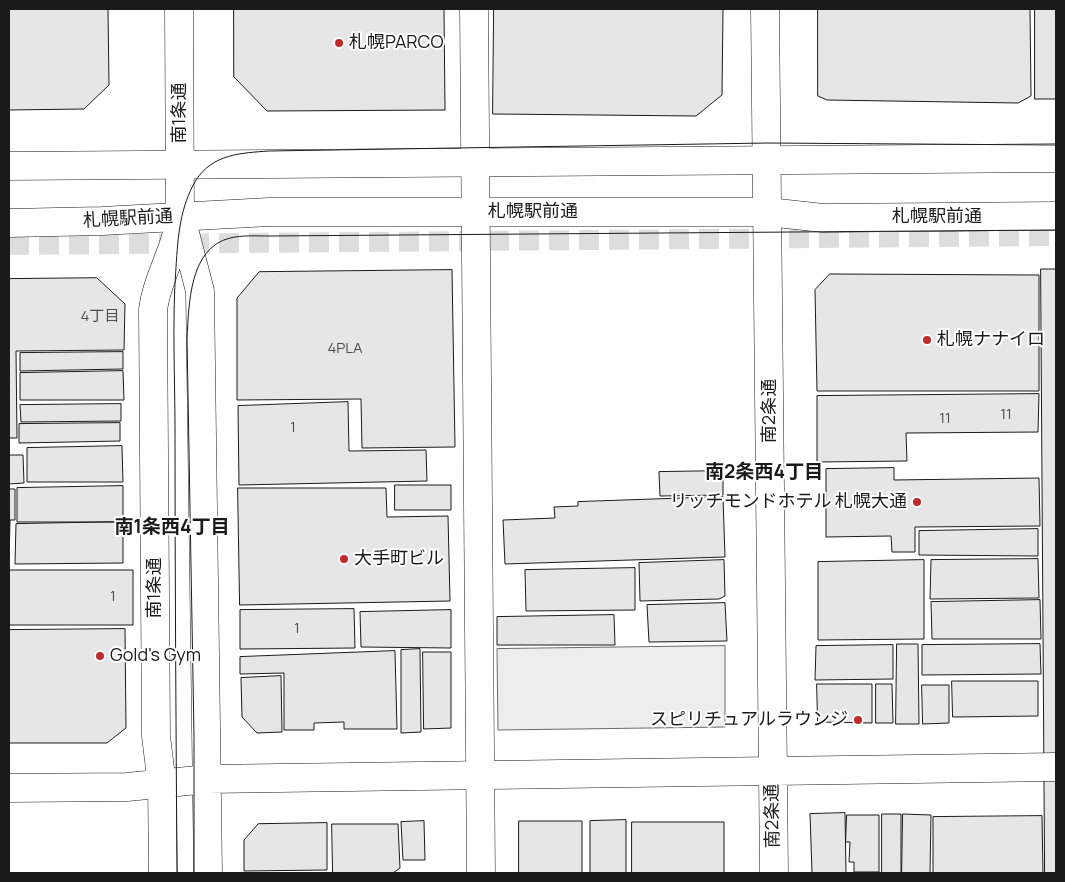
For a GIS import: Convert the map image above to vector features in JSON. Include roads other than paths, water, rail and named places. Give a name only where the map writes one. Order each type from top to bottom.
[{"type":"main road","name":"南1条通","points":[[163,873],[162,784],[156,736],[153,310],[155,291],[179,232],[179,9]]},
{"type":"main road","points":[[474,9],[477,163],[475,212],[481,873]]},
{"type":"main road","name":"南2条通","points":[[765,9],[774,873]]},
{"type":"main road","points":[[9,166],[180,166],[710,159],[1056,158]]},
{"type":"main road","name":"札幌駅前通","points":[[9,223],[269,212],[768,212],[823,218],[1056,216]]},
{"type":"main road","name":"南1条通","points":[[180,216],[200,291],[208,873]]},
{"type":"main road","points":[[9,788],[127,787],[208,779],[1056,767]]},
{"type":"tunnel","points":[[9,245],[1056,236]]},
{"type":"tram line","points":[[177,873],[174,308],[178,244],[183,211],[191,190],[203,171],[228,156],[269,151],[767,143],[1056,145]]},
{"type":"tram line","points":[[194,873],[194,736],[187,338],[194,279],[206,253],[216,244],[239,236],[1056,230]]},
{"type":"place","name":"札幌PARCO","points":[[339,43]]},
{"type":"place","name":"札幌ナナイロ","points":[[927,340]]},
{"type":"place","name":"リッチモンドホテル 札幌大通","points":[[917,502]]},
{"type":"place","name":"大手町ビル","points":[[344,559]]},
{"type":"place","name":"Gold's Gym","points":[[100,656]]},
{"type":"place","name":"スピリチュアルラウンジ","points":[[858,720]]},
{"type":"district","name":"南2条西4丁目","points":[[764,473]]},
{"type":"district","name":"南1条西4丁目","points":[[172,528]]}]
